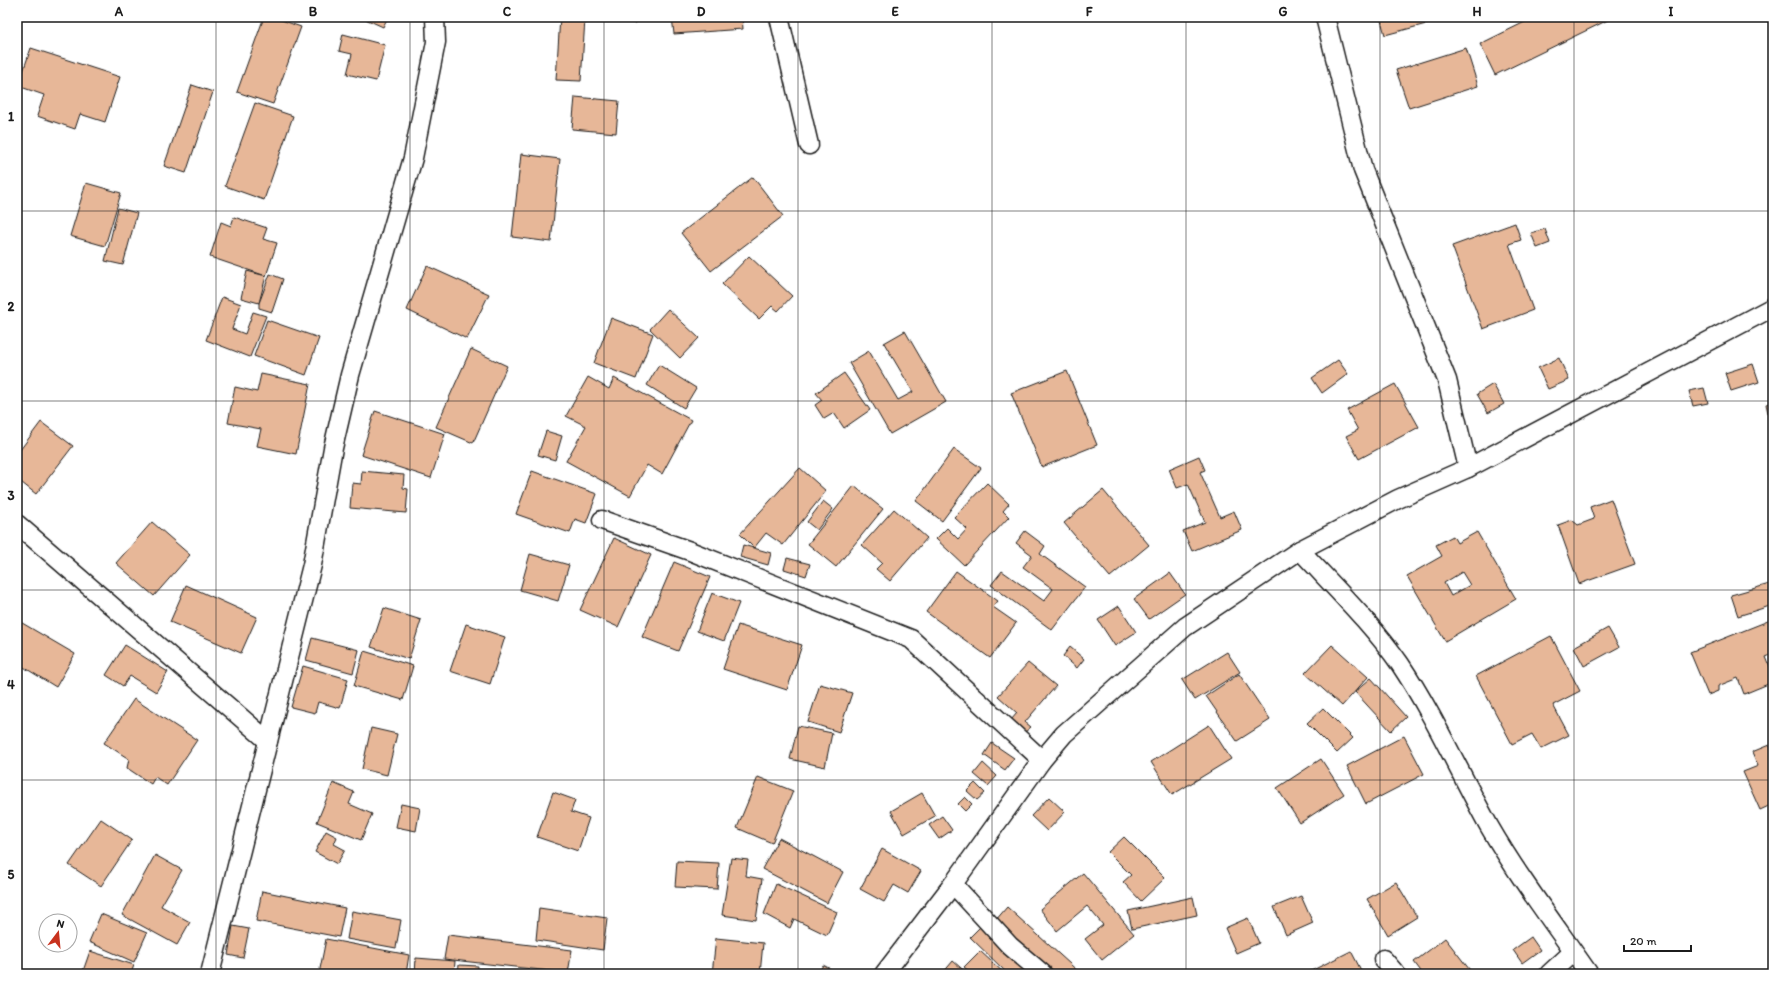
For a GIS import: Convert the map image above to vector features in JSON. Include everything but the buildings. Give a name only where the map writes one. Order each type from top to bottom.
[{"type":"street","points":[[210,974],[312,565],[332,448],[350,375],[413,158],[436,42],[435,17]]},
{"type":"street","points":[[779,17],[809,145]]},
{"type":"street","points":[[1325,17],[1363,170],[1447,380],[1468,468]]},
{"type":"street","points":[[884,974],[953,884],[1042,760],[1064,734],[1184,627],[1300,550],[1398,499],[1468,468],[1773,307]]},
{"type":"street","points":[[602,520],[696,554],[912,639],[1042,760]]},
{"type":"street","points":[[17,524],[268,741]]},
{"type":"street","points":[[1300,550],[1362,618],[1399,664],[1442,734],[1489,826],[1530,892],[1589,974]]},
{"type":"street","points":[[953,884],[1010,946],[1043,974]]},
{"type":"street","points":[[1549,974],[1573,952]]},
{"type":"street","points":[[1383,959],[1396,974]]}]
